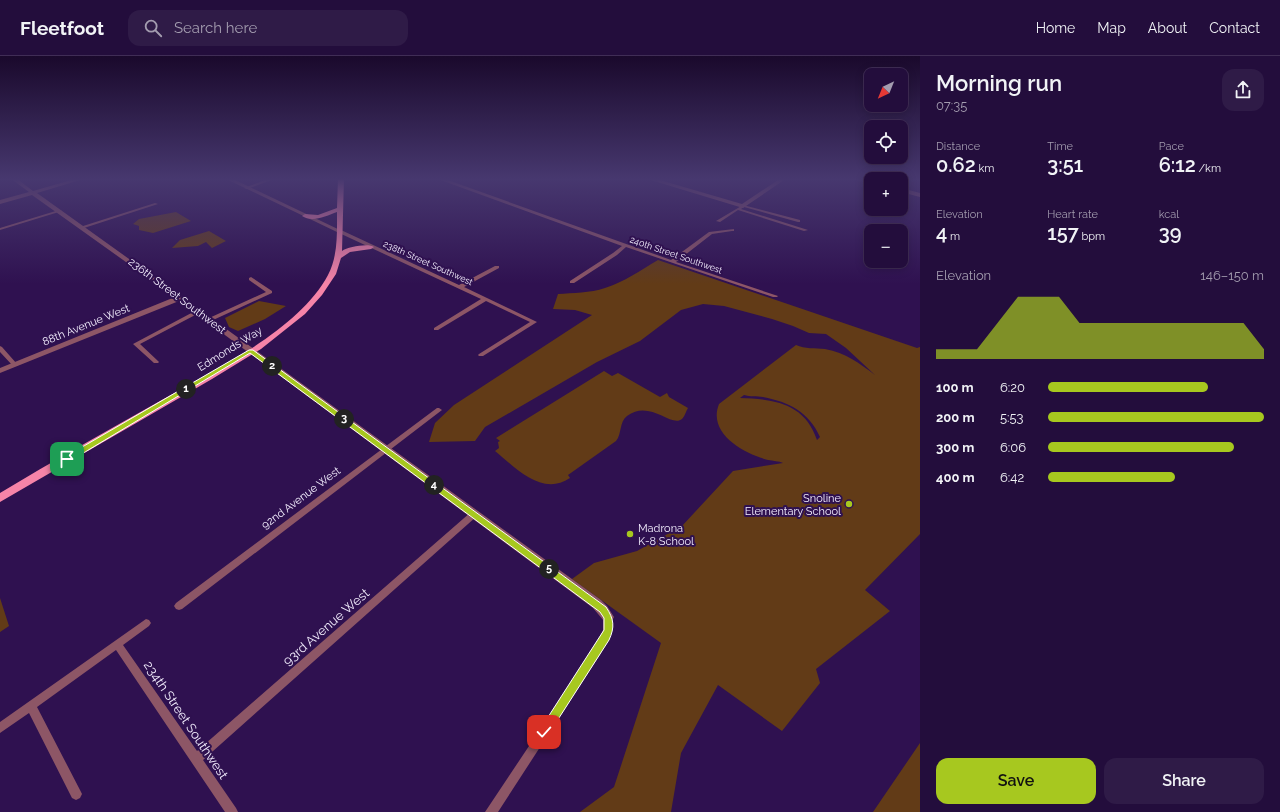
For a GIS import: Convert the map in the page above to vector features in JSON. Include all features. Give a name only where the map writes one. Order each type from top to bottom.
[{"type":"main road","points":[[305,216],[319,217],[327,213]]},
{"type":"main road","name":"Edmonds Way","points":[[0,498],[251,351],[273,336],[303,311],[322,290],[332,275],[338,257],[339,213]]},
{"type":"main road","points":[[338,257],[348,250],[371,247]]},
{"type":"street","points":[[0,229],[52,213]]},
{"type":"street","name":"236th Street Southwest","points":[[63,213],[596,604],[608,617]]},
{"type":"street","points":[[82,227],[126,213]]},
{"type":"street","name":"238th Street Southwest","points":[[299,213],[534,322],[481,355]]},
{"type":"street","name":"240th Street Southwest","points":[[535,213],[625,246],[775,296]]},
{"type":"street","points":[[718,221],[731,213]]},
{"type":"street","points":[[752,213],[806,230]]},
{"type":"street","points":[[770,213],[798,221]]},
{"type":"street","points":[[672,262],[711,234],[732,230]]},
{"type":"street","points":[[572,282],[616,254],[625,246]]},
{"type":"street","points":[[460,287],[497,267]]},
{"type":"street","points":[[209,320],[270,292],[251,279]]},
{"type":"street","name":"88th Avenue West","points":[[0,371],[179,298]]},
{"type":"street","points":[[436,329],[486,299]]},
{"type":"street","points":[[156,362],[136,344],[198,312]]},
{"type":"street","points":[[0,348],[15,366]]},
{"type":"street","name":"92nd Avenue West","points":[[179,606],[439,410]]},
{"type":"street","name":"93rd Avenue West","points":[[196,759],[474,514]]},
{"type":"street","points":[[491,812],[598,650],[608,630],[608,617]]},
{"type":"street","points":[[0,728],[146,623]]},
{"type":"street","name":"234th Street Southwest","points":[[118,644],[232,812]]},
{"type":"street","points":[[31,706],[76,794]]},
{"type":"shaded area","points":[[169,213],[178,213],[191,221],[153,233],[139,230],[139,226],[133,224],[139,219]]},
{"type":"shaded area","points":[[209,231],[226,241],[212,248],[206,242],[198,246],[172,248],[180,240]]},
{"type":"shaded area","points":[[658,260],[917,348],[920,347],[920,534],[865,590],[890,611],[816,669],[820,683],[782,731],[718,685],[681,753],[671,812],[580,812],[614,787],[661,643],[572,579],[594,563],[637,551],[682,526],[733,471],[783,463],[759,457],[739,448],[723,433],[718,425],[717,415],[719,404],[796,345],[806,348],[825,349],[839,353],[858,363],[875,375],[846,348],[826,334],[809,333],[772,319],[724,306],[703,304],[681,310],[640,341],[597,362],[485,427],[475,441],[429,442],[435,423],[454,405],[592,315],[575,310],[553,309],[558,294],[587,292],[605,288],[626,279]],"holes":[[[744,395],[763,397],[790,405],[810,421],[820,437],[817,440],[812,428],[805,418],[796,411],[776,402],[740,398]]]},
{"type":"shaded area","points":[[259,301],[286,306],[265,319],[238,331],[229,327],[225,318]]},
{"type":"shaded area","points":[[604,371],[612,376],[618,373],[660,397],[667,393],[669,397],[688,408],[684,416],[682,419],[677,421],[652,412],[644,411],[636,412],[627,416],[623,421],[616,441],[568,475],[570,478],[560,483],[549,484],[530,478],[495,451],[499,448],[498,442],[500,441],[496,438]]},
{"type":"shaded area","points":[[0,598],[9,626],[0,632]]},
{"type":"shaded area","points":[[920,743],[920,812],[873,812]]},
{"type":"place","name":"Snoline Elementary School","points":[[849,504]]},
{"type":"place","name":"Madrona K-8 School","points":[[630,534]]},
{"type":"route","points":[[67,459],[251,351],[603,610],[608,617],[609,623],[606,637],[544,732]]}]
